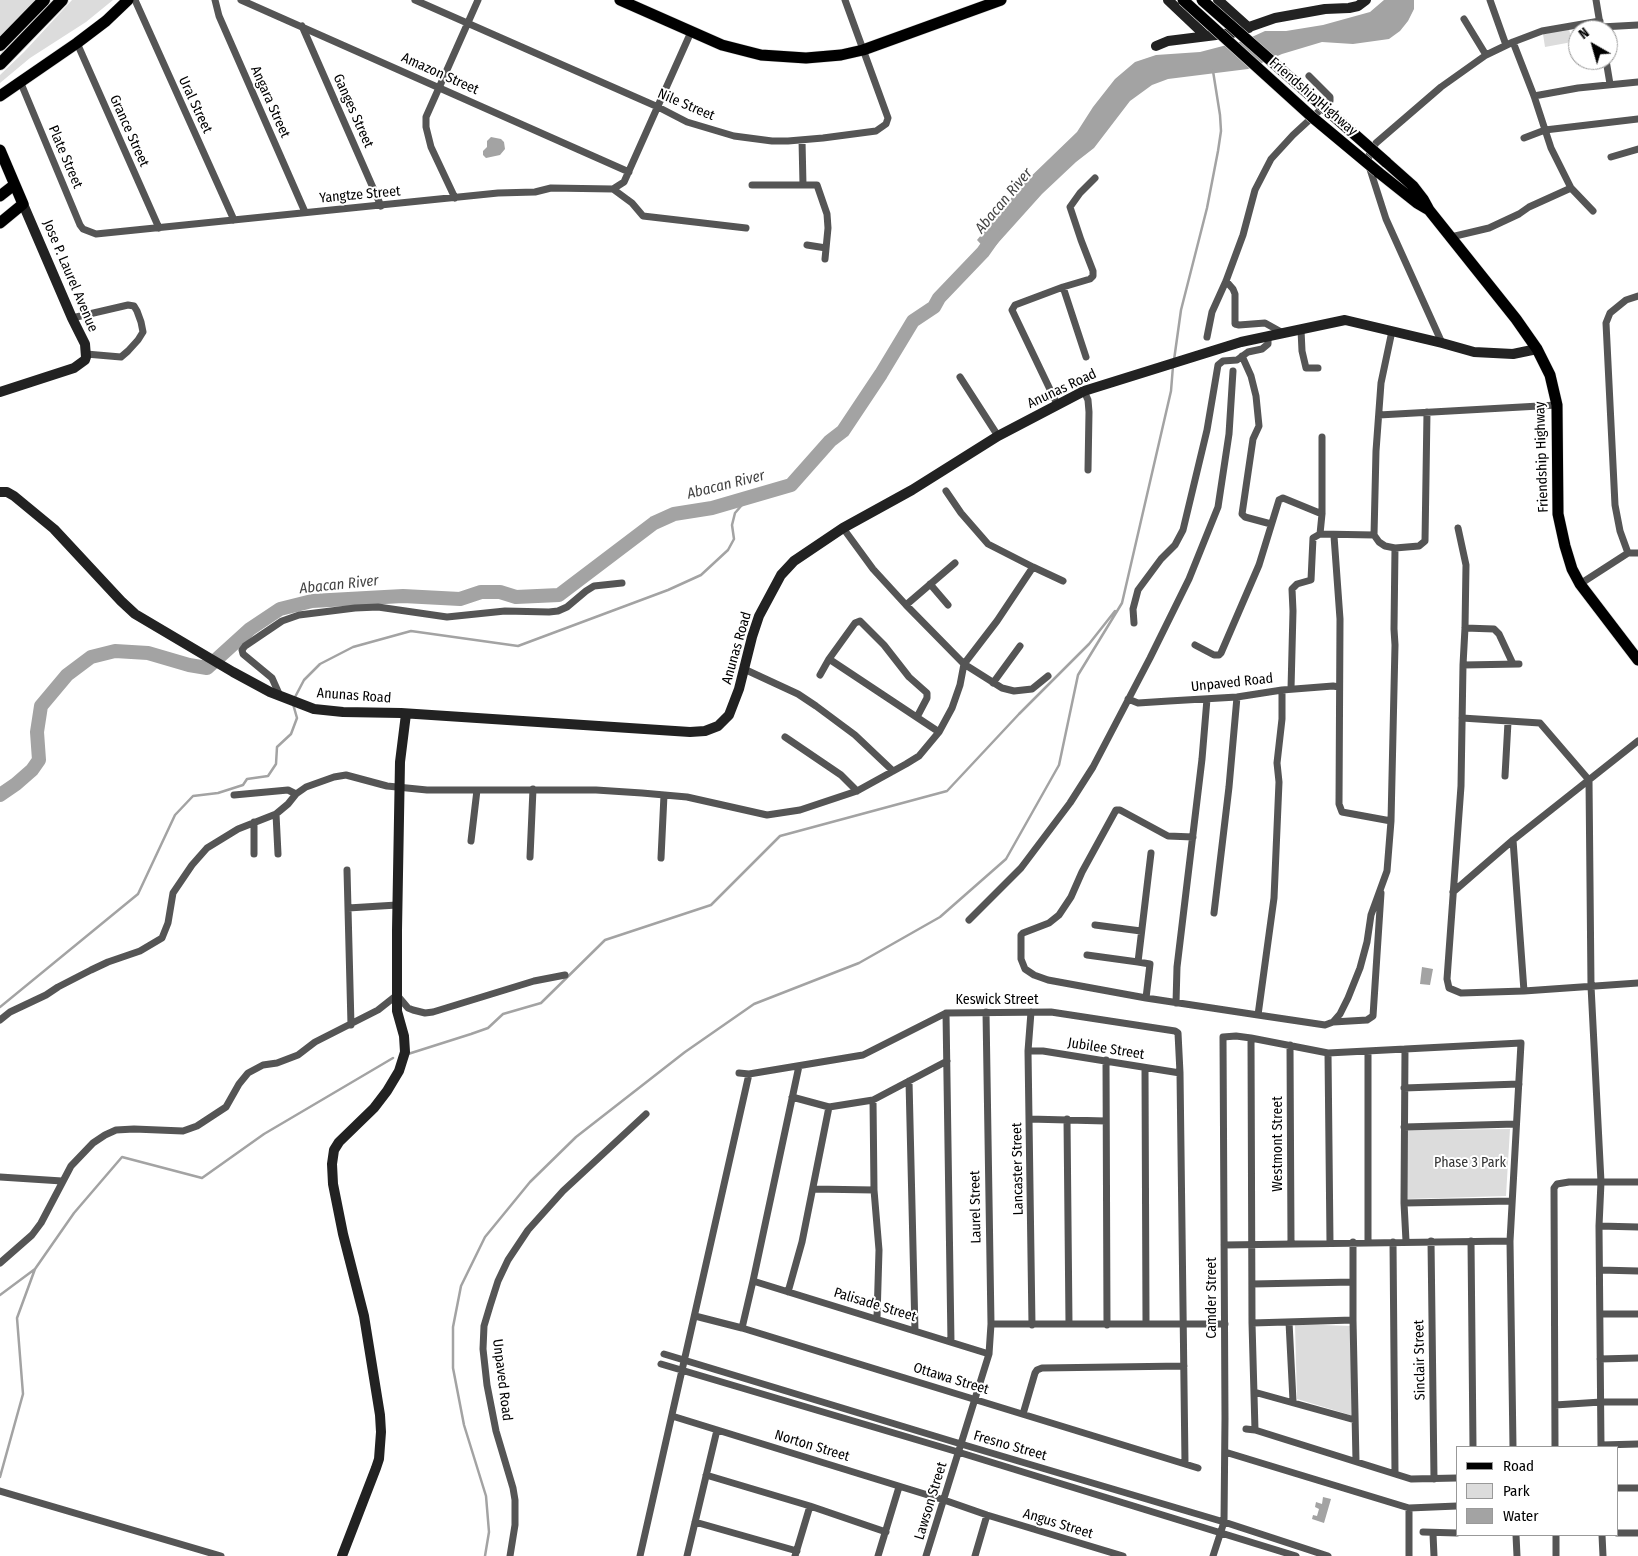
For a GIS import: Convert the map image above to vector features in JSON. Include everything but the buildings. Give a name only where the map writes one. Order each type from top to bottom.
[{"type":"highway","points":[[0,45],[44,0]]},
{"type":"highway","points":[[0,64],[62,0]]},
{"type":"main road","points":[[0,96],[77,43],[106,21],[128,0]]},
{"type":"main road","points":[[620,0],[691,32],[740,50],[773,56],[806,58],[841,55],[863,50],[1000,0]]},
{"type":"main road","name":"Friendship Highway","points":[[1182,0],[1312,117],[1417,204],[1429,210]]},
{"type":"main road","name":"Friendship Highway","points":[[1202,0],[1413,186],[1424,199],[1429,210],[1516,319],[1537,349],[1550,375],[1557,405],[1556,488],[1558,514],[1570,562],[1580,584],[1638,660]]},
{"type":"main road","points":[[0,150],[22,204],[0,222]]},
{"type":"main road","points":[[0,196],[14,186]]},
{"type":"street","name":"Ural Street","points":[[135,0],[234,220]]},
{"type":"street","name":"Angara Street","points":[[215,0],[219,16],[305,212]]},
{"type":"street","name":"Amazon Street","points":[[241,0],[629,172]]},
{"type":"street","name":"Nile Street","points":[[415,0],[658,107],[687,122],[734,136],[772,141],[802,140],[876,131],[886,124],[888,118],[863,50]]},
{"type":"street","points":[[455,198],[431,148],[426,127],[426,117],[478,0]]},
{"type":"street","points":[[845,0],[863,50]]},
{"type":"street","points":[[1168,0],[1206,36]]},
{"type":"street","points":[[1218,0],[1249,28]]},
{"type":"street","points":[[1156,46],[1168,41],[1232,32],[1275,18],[1325,9],[1349,8],[1358,6],[1366,0]]},
{"type":"street","points":[[1490,0],[1534,96],[1551,148],[1571,188],[1593,212]]},
{"type":"street","points":[[1596,0],[1600,20]]},
{"type":"street","points":[[1464,19],[1486,55]]},
{"type":"street","points":[[1618,25],[1638,24]]},
{"type":"street","name":"Ganges Street","points":[[302,26],[380,206]]},
{"type":"street","points":[[1442,343],[1386,219],[1368,163],[1369,155],[1376,143],[1440,86],[1486,55],[1509,43],[1542,32],[1568,29]]},
{"type":"street","points":[[691,32],[629,172],[624,182],[613,190],[632,204],[643,216],[746,228]]},
{"type":"street","name":"Grance Street","points":[[77,43],[159,228]]},
{"type":"street","points":[[1608,70],[1610,84]]},
{"type":"street","points":[[1207,338],[1212,312],[1243,235],[1255,190],[1271,159],[1293,135],[1330,101],[1330,97],[1309,76]]},
{"type":"street","name":"Plate Street","points":[[20,81],[80,225],[83,230],[96,234]]},
{"type":"street","points":[[1534,96],[1578,88],[1638,82]]},
{"type":"street","points":[[1524,138],[1545,130],[1638,119]]},
{"type":"street","points":[[802,140],[803,185]]},
{"type":"street","points":[[1611,157],[1638,149]]},
{"type":"street","points":[[1057,404],[1012,310],[1015,305],[1090,279],[1093,275],[1070,207],[1072,202],[1096,178]]},
{"type":"street","points":[[752,185],[817,185],[827,214],[828,228],[824,259]]},
{"type":"street","name":"Yangtze Street","points":[[96,234],[498,193],[535,192],[551,188],[613,190]]},
{"type":"street","points":[[1451,237],[1489,228],[1571,188]]},
{"type":"street","name":"Jose P. Laurel Avenue","points":[[0,392],[74,368],[85,360],[86,354],[85,344],[22,204]]},
{"type":"street","points":[[807,245],[826,248]]},
{"type":"street","points":[[1226,281],[1233,289],[1235,324],[1265,323],[1284,333]]},
{"type":"street","points":[[1063,287],[1086,357]]},
{"type":"street","points":[[1628,553],[1620,530],[1615,506],[1606,323],[1610,312],[1626,300],[1638,296]]},
{"type":"street","points":[[72,318],[128,304],[134,306],[137,311],[142,332],[138,340],[121,357],[86,354]]},
{"type":"street","name":"Anunas Road","points":[[0,492],[7,492],[14,496],[54,529],[135,614],[234,672],[282,696],[323,711],[406,714],[690,732],[705,731],[718,726],[728,715],[736,700],[759,616],[781,576],[801,555],[843,528],[912,490],[998,436],[1085,390],[1250,340],[1346,320],[1474,352],[1513,354],[1537,349]]},
{"type":"street","points":[[1301,330],[1302,351],[1306,368],[1318,368]]},
{"type":"street","points":[[1392,331],[1381,383],[1376,451],[1374,535],[1385,546],[1395,548],[1419,546],[1425,541],[1427,412]]},
{"type":"street","points":[[1134,623],[1133,609],[1138,590],[1160,559],[1175,545],[1184,530],[1207,430],[1217,366],[1221,362],[1237,360],[1248,352],[1260,350],[1266,346],[1268,336]]},
{"type":"street","points":[[1242,356],[1251,376],[1256,396],[1259,426],[1253,439],[1242,514],[1245,517],[1271,524]]},
{"type":"street","points":[[969,920],[1021,868],[1070,803],[1093,767],[1189,579],[1218,507],[1229,434],[1233,371]]},
{"type":"street","points":[[960,377],[998,436]]},
{"type":"street","points":[[1085,390],[1090,412],[1088,470]]},
{"type":"street","points":[[1379,415],[1557,405]]},
{"type":"street","points":[[1320,534],[1322,514],[1322,437]]},
{"type":"street","points":[[946,491],[961,513],[988,544],[1062,581]]},
{"type":"street","points":[[1195,645],[1219,656],[1259,565],[1276,504],[1279,500],[1283,498],[1322,514]]},
{"type":"street","points":[[843,528],[873,569],[964,664],[993,683],[1014,692],[1032,689],[1048,676]]},
{"type":"street","points":[[1458,528],[1466,565],[1465,628],[1461,786],[1448,979],[1450,988],[1461,993],[1638,983]]},
{"type":"street","points":[[1291,689],[1292,589],[1297,584],[1311,580],[1312,538],[1320,534],[1334,536],[1374,535]]},
{"type":"street","points":[[1334,536],[1340,619],[1339,804],[1342,812],[1391,821]]},
{"type":"street","points":[[1332,1022],[1340,1014],[1354,985],[1367,942],[1371,915],[1387,871],[1391,821],[1395,548]]},
{"type":"street","points":[[1580,584],[1628,553],[1638,552]]},
{"type":"street","points":[[906,605],[956,563]]},
{"type":"street","points":[[0,1020],[10,1012],[46,995],[83,974],[108,962],[140,951],[162,938],[166,932],[173,893],[198,858],[208,848],[226,836],[254,822],[276,814],[296,794],[313,784],[340,776],[353,776],[379,784],[427,790],[596,790],[688,797],[767,815],[800,810],[857,790],[919,756],[939,732],[952,708],[960,686],[964,664],[997,621],[1033,567]]},
{"type":"street","points":[[282,696],[272,678],[243,654],[242,650],[282,621],[299,615],[378,607],[447,617],[505,611],[549,612],[567,607],[594,586],[622,583]]},
{"type":"street","points":[[930,584],[948,605]]},
{"type":"street","points":[[820,675],[855,623],[860,621],[884,645],[909,677],[926,694],[927,698],[917,717]]},
{"type":"street","points":[[1463,665],[1516,664],[1494,629],[1465,628]]},
{"type":"street","points":[[993,683],[1020,646]]},
{"type":"street","points":[[829,659],[939,732]]},
{"type":"street","points":[[744,669],[798,694],[816,706],[855,735],[893,771]]},
{"type":"street","name":"Unpaved Road","points":[[1128,699],[1138,703],[1237,697],[1291,689],[1339,687]]},
{"type":"street","points":[[1258,1015],[1274,898],[1280,782],[1277,763],[1282,719],[1282,690]]},
{"type":"street","points":[[1214,913],[1228,797],[1237,697]]},
{"type":"street","points":[[1176,1003],[1179,945],[1202,759],[1207,699]]},
{"type":"street","points":[[342,1556],[379,1459],[381,1432],[364,1316],[343,1234],[333,1184],[332,1164],[334,1150],[340,1142],[381,1100],[403,1062],[405,1052],[405,1044],[398,1016],[397,904],[400,750],[406,714]]},
{"type":"street","points":[[1462,718],[1540,723],[1589,780],[1591,986],[1601,1182],[1599,1226],[1602,1446],[1638,1444]]},
{"type":"street","points":[[1504,776],[1508,722]]},
{"type":"street","points":[[785,737],[840,775],[857,790]]},
{"type":"street","points":[[1453,892],[1513,840],[1637,743]]},
{"type":"street","points":[[530,857],[533,789]]},
{"type":"street","points":[[234,795],[288,790],[296,794]]},
{"type":"street","points":[[471,841],[477,790]]},
{"type":"street","points":[[661,858],[664,795]]},
{"type":"street","points":[[1193,837],[1168,836],[1120,810],[1116,810],[1082,872],[1071,897],[1059,915],[1049,923],[1021,935],[1020,959],[1025,969],[1034,975],[1048,980],[1176,1003],[1325,1025],[1332,1022],[1367,1020],[1372,1016],[1382,887]]},
{"type":"street","points":[[276,814],[278,854]]},
{"type":"street","points":[[254,822],[254,854]]},
{"type":"street","points":[[1513,840],[1524,990]]},
{"type":"street","points":[[1138,962],[1152,853]]},
{"type":"street","points":[[347,870],[351,1025]]},
{"type":"street","points":[[348,908],[397,904]]},
{"type":"street","points":[[1095,925],[1141,931]]},
{"type":"street","points":[[1087,955],[1150,964],[1146,998]]},
{"type":"street","points":[[397,995],[408,1008],[418,1012],[433,1012],[534,981],[566,975]]},
{"type":"street","points":[[0,1263],[32,1236],[41,1223],[71,1166],[93,1143],[104,1135],[116,1130],[183,1131],[197,1126],[226,1107],[238,1084],[248,1073],[263,1065],[277,1063],[298,1055],[315,1042],[378,1010],[397,995]]},
{"type":"street","points":[[946,1012],[951,1342]]},
{"type":"street","name":"Keswick Street","points":[[739,1073],[749,1074],[863,1055],[946,1012],[1051,1012],[1175,1031],[1179,1037],[1180,1073]]},
{"type":"street","name":"Laurel Street","points":[[960,1444],[989,1354],[991,1324],[986,1012]]},
{"type":"street","name":"Lancaster Street","points":[[1031,1012],[1028,1051],[1032,1325]]},
{"type":"street","name":"Camder Street","points":[[1213,1556],[1224,1522],[1223,1038],[1236,1036],[1251,1038]]},
{"type":"street","points":[[1255,1430],[1252,1323],[1251,1038],[1328,1053],[1521,1043],[1510,1241],[1513,1446]]},
{"type":"street","name":"Westmont Street","points":[[1290,1045],[1290,1243]]},
{"type":"street","points":[[1405,1049],[1404,1203],[1406,1242]]},
{"type":"street","name":"Jubilee Street","points":[[1028,1051],[1043,1051],[1106,1060],[1180,1073]]},
{"type":"street","points":[[1368,1051],[1368,1242]]},
{"type":"street","points":[[1328,1053],[1330,1243]]},
{"type":"street","points":[[1106,1060],[1107,1324]]},
{"type":"street","points":[[792,1097],[829,1107],[873,1100],[947,1061]]},
{"type":"street","points":[[742,1328],[754,1281],[799,1066]]},
{"type":"street","points":[[1145,1068],[1146,1324]]},
{"type":"street","points":[[1180,1073],[1185,1463]]},
{"type":"street","points":[[640,1556],[749,1074]]},
{"type":"street","points":[[909,1081],[915,1331]]},
{"type":"street","points":[[1404,1088],[1519,1084]]},
{"type":"street","points":[[873,1100],[874,1190],[879,1250],[877,1318]]},
{"type":"street","points":[[788,1292],[802,1242],[829,1107]]},
{"type":"street","name":"Unpaved Road","points":[[510,1556],[515,1525],[516,1500],[496,1431],[487,1385],[483,1349],[484,1326],[490,1306],[498,1281],[508,1260],[528,1230],[563,1191],[646,1114]]},
{"type":"street","points":[[1029,1119],[1106,1121]]},
{"type":"street","points":[[1067,1119],[1069,1324]]},
{"type":"street","points":[[1404,1126],[1516,1124]]},
{"type":"street","points":[[0,1177],[62,1181]]},
{"type":"street","points":[[1555,1446],[1554,1188],[1557,1184],[1562,1183],[1638,1182]]},
{"type":"street","points":[[813,1190],[874,1190]]},
{"type":"street","points":[[1404,1203],[1512,1201]]},
{"type":"street","points":[[1599,1226],[1638,1227]]},
{"type":"street","name":"Sinclair Street","points":[[1432,1241],[1434,1479]]},
{"type":"street","points":[[1471,1241],[1473,1446]]},
{"type":"street","points":[[1224,1245],[1253,1243],[1510,1241]]},
{"type":"street","points":[[1353,1242],[1356,1461]]},
{"type":"street","points":[[1393,1242],[1395,1473]]},
{"type":"street","points":[[1600,1270],[1638,1270]]},
{"type":"street","name":"Palisade Street","points":[[754,1281],[989,1354]]},
{"type":"street","points":[[1252,1284],[1353,1282]]},
{"type":"street","points":[[1601,1314],[1638,1314]]},
{"type":"street","name":"Ottawa Street","points":[[695,1316],[742,1328],[1198,1468]]},
{"type":"street","points":[[1252,1323],[1353,1320]]},
{"type":"street","points":[[1289,1322],[1293,1401]]},
{"type":"street","points":[[991,1324],[1225,1324]]},
{"type":"street","name":"Fresno Street","points":[[664,1354],[1224,1522],[1328,1556]]},
{"type":"street","points":[[1600,1359],[1638,1358]]},
{"type":"street","name":"Fresno Street","points":[[661,1364],[958,1452],[1296,1556]]},
{"type":"street","points":[[1023,1414],[1035,1373],[1042,1368],[1184,1366]]},
{"type":"street","points":[[1254,1392],[1293,1401],[1355,1420]]},
{"type":"street","points":[[1555,1405],[1638,1402]]},
{"type":"street","name":"Norton Street","points":[[672,1416],[944,1500]]},
{"type":"street","points":[[1246,1429],[1255,1430],[1416,1480],[1456,1478]]},
{"type":"street","points":[[687,1556],[717,1430]]},
{"type":"street","name":"Lawson Street","points":[[926,1556],[960,1444]]},
{"type":"street","points":[[1225,1452],[1409,1508],[1456,1506]]},
{"type":"street","points":[[706,1475],[810,1506],[886,1532]]},
{"type":"street","points":[[878,1556],[898,1487]]},
{"type":"street","points":[[1618,1488],[1638,1488]]},
{"type":"street","points":[[0,1491],[221,1556]]},
{"type":"street","name":"Angus Street","points":[[944,1500],[987,1516],[1123,1556]]},
{"type":"street","points":[[695,1522],[796,1553],[810,1506]]},
{"type":"street","points":[[1409,1508],[1409,1556]]},
{"type":"street","points":[[975,1556],[987,1516]]},
{"type":"street","points":[[1423,1532],[1433,1534],[1456,1533]]},
{"type":"street","points":[[1618,1533],[1638,1533]]},
{"type":"street","points":[[1433,1534],[1434,1556]]},
{"type":"street","points":[[1516,1536],[1517,1556]]},
{"type":"street","points":[[1556,1536],[1556,1556]]},
{"type":"street","points":[[1602,1536],[1603,1556]]},
{"type":"green space","points":[[0,0],[35,0],[0,36]]},
{"type":"green space","points":[[72,0],[113,0],[86,22],[30,58],[0,83],[0,75]]},
{"type":"green space","points":[[1568,29],[1568,43],[1545,47],[1543,34]]},
{"type":"green space","name":"Phase 3 Park","points":[[1510,1129],[1506,1196],[1406,1199],[1408,1130]]},
{"type":"green space","points":[[1295,1324],[1351,1326],[1357,1417],[1297,1399]]},
{"type":"water","points":[[1384,0],[1414,0],[1414,9],[1408,21],[1400,31],[1389,39],[1353,44],[1322,42],[1282,54],[1248,69],[1168,79],[1152,85],[1130,101],[1094,148],[1042,194],[989,253],[977,240],[1021,186],[1077,132],[1093,107],[1115,79],[1135,62],[1156,55],[1200,52],[1243,41],[1265,31],[1286,31],[1323,25],[1370,12]]},
{"type":"water","points":[[491,137],[501,139],[504,142],[505,149],[500,155],[486,158],[483,155],[483,151]]},
{"type":"water","points":[[1422,967],[1433,969],[1430,985],[1420,984]]},
{"type":"water","points":[[1323,1497],[1331,1499],[1324,1523],[1312,1519],[1313,1515],[1317,1516],[1319,1509],[1315,1507],[1316,1502],[1322,1504]]},
{"type":"waterway","points":[[1174,360],[1181,310],[1207,208],[1221,131],[1213,71]]},
{"type":"waterway","name":"Abacan River","points":[[0,795],[32,770],[39,760],[37,732],[41,706],[67,675],[91,657],[115,651],[148,653],[189,665],[207,668],[250,629],[280,609],[312,601],[403,596],[460,599],[481,592],[500,592],[516,597],[559,595],[654,523],[674,514],[712,508],[791,485],[830,441],[843,431],[913,321],[934,307],[939,298],[983,252],[995,235]]},
{"type":"waterway","points":[[485,1556],[489,1532],[486,1496],[464,1425],[453,1368],[453,1327],[461,1286],[485,1237],[530,1182],[576,1137],[685,1052],[754,1004],[859,963],[940,917],[1006,859],[1059,765],[1078,675],[1122,603],[1171,391],[1173,366]]},
{"type":"waterway","points":[[294,699],[304,680],[320,664],[353,647],[411,631],[518,646],[668,590],[701,575],[728,550],[734,539],[732,525],[735,513],[748,498]]},
{"type":"waterway","points":[[408,1054],[488,1028],[503,1014],[541,1003],[605,940],[711,905],[780,836],[947,791],[1019,714],[1089,644],[1115,611]]},
{"type":"waterway","points":[[0,1007],[138,894],[175,815],[193,796],[218,793],[243,785],[247,779],[268,776],[276,764],[277,747],[291,734],[297,718],[293,704]]},
{"type":"waterway","points":[[0,1477],[23,1394],[17,1318],[35,1269],[74,1213],[122,1157],[202,1178],[264,1134],[393,1058]]},
{"type":"waterway","points":[[0,1295],[35,1269]]}]
